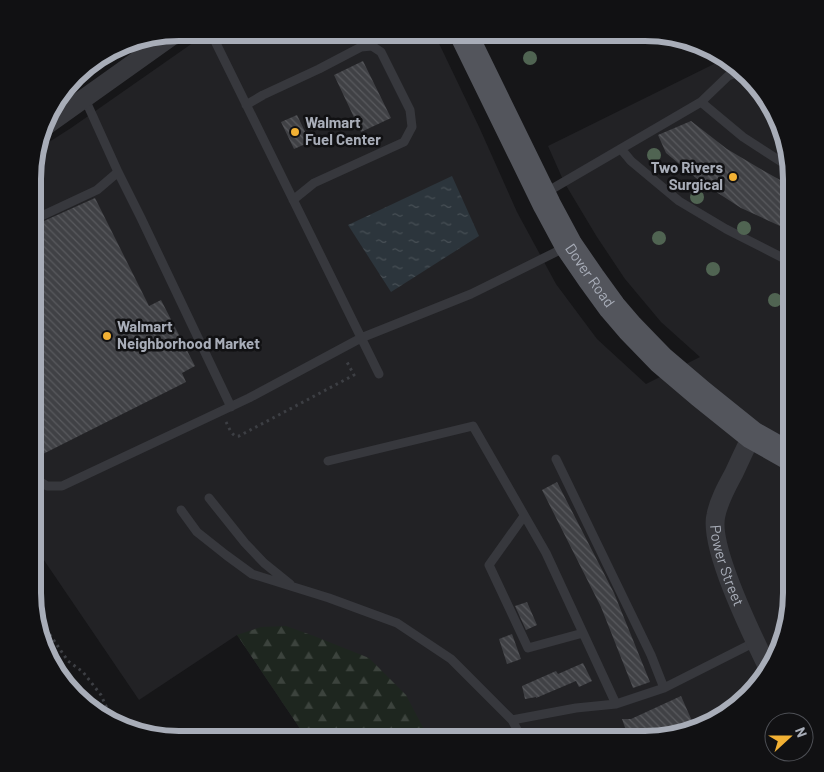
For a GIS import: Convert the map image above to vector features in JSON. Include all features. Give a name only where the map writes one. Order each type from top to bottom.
[{"type":"main road","name":"Dover Road","points":[[467,42],[569,246],[612,307],[661,360],[694,389],[752,435],[783,452]]},
{"type":"street","points":[[55,119],[164,42]]},
{"type":"street","name":"Power Street","points":[[752,435],[715,516],[716,538],[728,578],[764,661]]},
{"type":"lane","points":[[215,41],[378,374]]},
{"type":"lane","points":[[246,105],[263,94],[361,47],[372,46],[381,52],[410,110],[412,127],[404,142],[314,183],[293,200]]},
{"type":"lane","points":[[542,194],[701,102],[728,76],[733,74]]},
{"type":"lane","points":[[85,99],[118,172],[231,406]]},
{"type":"lane","points":[[701,102],[743,137],[782,162]]},
{"type":"lane","points":[[621,149],[631,161],[679,201],[726,229],[782,257]]},
{"type":"lane","points":[[41,216],[97,190],[118,172]]},
{"type":"lane","points":[[42,482],[47,486],[62,486],[231,406],[361,338],[471,294],[569,246]]},
{"type":"lane","points":[[328,461],[473,426],[546,553],[616,704]]},
{"type":"lane","points":[[556,458],[651,655],[664,688]]},
{"type":"lane","points":[[209,498],[244,543],[264,564],[294,587]]},
{"type":"lane","points":[[181,510],[197,532],[252,574],[329,598],[397,623],[451,659],[512,720],[517,730]]},
{"type":"lane","points":[[524,516],[489,566],[528,648],[583,633]]},
{"type":"lane","points":[[512,720],[576,708],[616,704],[664,688],[755,642]]},
{"type":"path","points":[[220,411],[234,436],[239,436],[354,376],[347,362],[355,357],[359,363],[370,356]]},
{"type":"path","points":[[47,630],[68,660],[83,672],[101,695],[108,711]]},
{"type":"shaded area","points":[[195,41],[438,42],[517,212],[556,284],[597,339],[646,384],[700,357],[661,322],[625,279],[564,182],[548,146],[716,63],[715,60],[729,70],[749,88],[769,118],[782,161],[783,593],[782,611],[772,646],[754,677],[736,697],[721,708],[698,720],[663,730],[301,731],[237,635],[139,700],[42,557],[42,161],[46,144]]},
{"type":"green space","points":[[286,626],[369,658],[406,695],[425,730],[301,731],[237,635],[261,627]]},
{"type":"green space","points":[[57,655],[91,699],[75,684]]},
{"type":"water","points":[[452,176],[479,236],[391,292],[348,225]]},
{"type":"building","points":[[363,61],[391,118],[361,132],[334,75]]},
{"type":"building","name":"Walmart Fuel Center","points":[[297,115],[310,142],[294,149],[281,122]]},
{"type":"building","points":[[691,121],[727,149],[782,181],[782,227],[741,208],[701,182],[666,153],[658,135]]},
{"type":"building","name":"Walmart Neighborhood Market","points":[[95,198],[149,306],[161,300],[195,366],[182,373],[186,382],[42,455],[41,222]]},
{"type":"building","points":[[557,482],[614,593],[650,682],[633,688],[601,607],[542,490]]},
{"type":"building","points":[[527,602],[537,625],[526,630],[515,606]]},
{"type":"building","points":[[512,634],[521,659],[507,664],[499,639]]},
{"type":"building","points":[[583,663],[592,681],[579,687],[576,681],[536,698],[525,699],[522,686],[556,671],[558,674]]},
{"type":"building","points":[[681,696],[692,722],[663,730],[626,730],[622,719],[631,719]]},
{"type":"place","name":"Walmart Fuel Center","points":[[295,132]]},
{"type":"place","name":"Two Rivers Surgical","points":[[733,177]]},
{"type":"place","name":"Walmart Neighborhood Market","points":[[107,336]]}]
